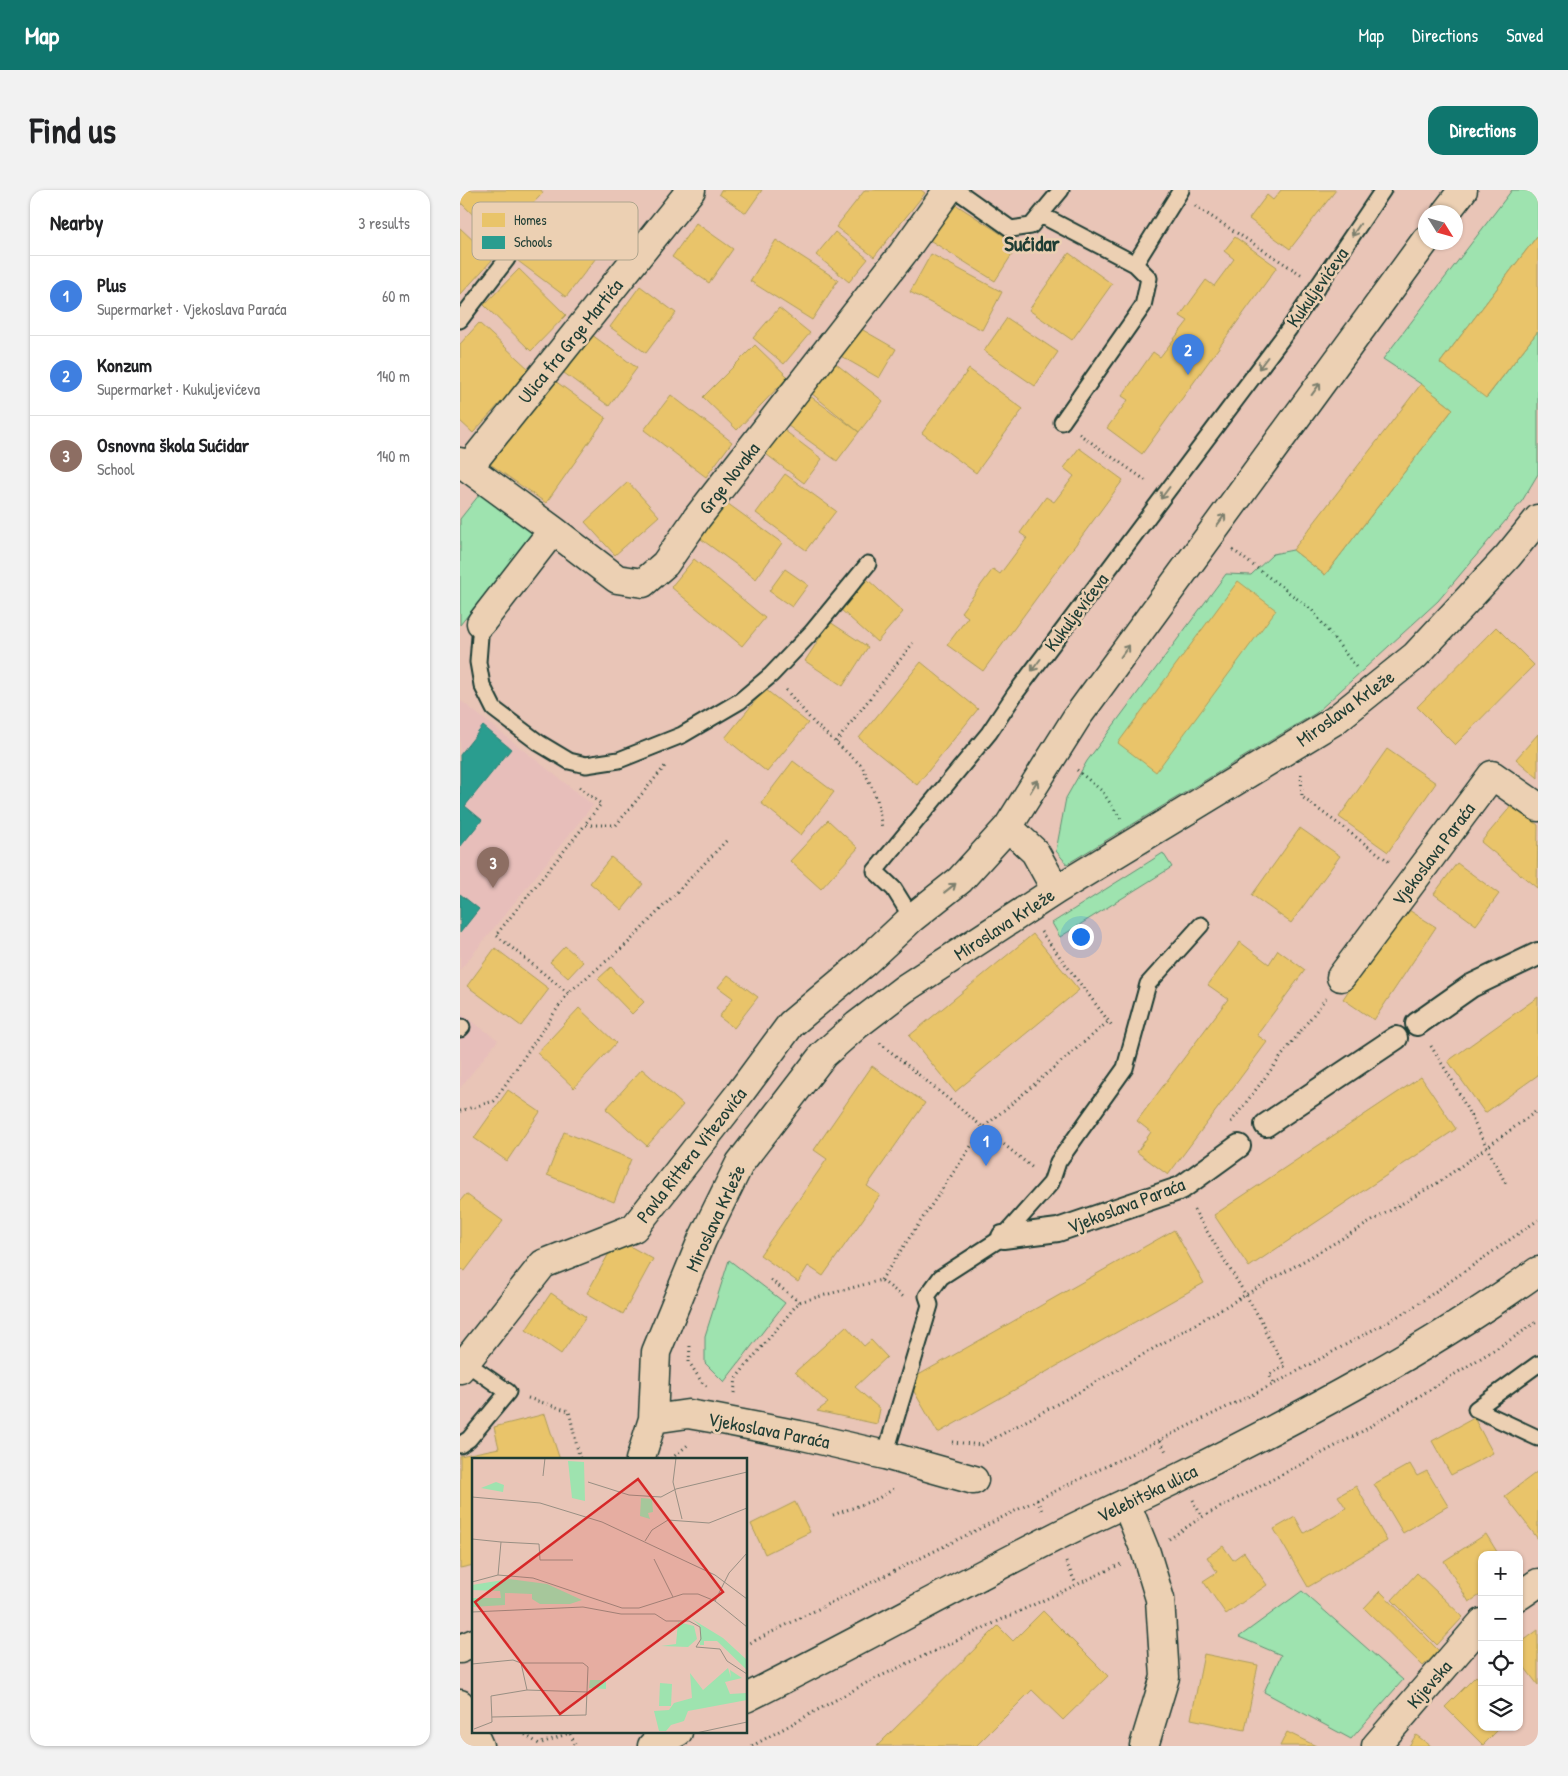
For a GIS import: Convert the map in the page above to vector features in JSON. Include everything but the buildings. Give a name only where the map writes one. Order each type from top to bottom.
[{"type":"street","name":"Ulica fra Grge Martića","points":[[638,254],[691,190]]},
{"type":"street","name":"Grge Novaka","points":[[553,530],[617,579],[643,584],[665,564],[708,504],[903,253],[948,190]]},
{"type":"street","points":[[1451,205],[1463,190]]},
{"type":"street","points":[[912,918],[960,880],[1008,827],[1077,717],[1419,250]]},
{"type":"street","name":"Ulica fra Grge Martića","points":[[553,530],[464,465],[633,260]]},
{"type":"street","name":"Miroslava Krleže","points":[[641,1458],[653,1419],[656,1352],[702,1240],[740,1163],[823,1055],[857,1025],[904,989],[1056,890],[1334,720],[1415,656],[1508,556],[1538,519]]},
{"type":"street","points":[[481,623],[553,530]]},
{"type":"street","name":"Vjekoslava Paraća","points":[[1341,977],[1492,775],[1538,807]]},
{"type":"street","points":[[1008,827],[1034,852],[1056,890]]},
{"type":"street","name":"Pavla Rittera Vitezovića","points":[[463,1365],[543,1264],[634,1228],[792,1024],[865,962],[912,918]]},
{"type":"street","points":[[1418,1024],[1471,986],[1538,954]]},
{"type":"street","points":[[1266,1125],[1396,1038]]},
{"type":"street","name":"Vjekoslava Paraća","points":[[1003,1237],[1058,1230],[1180,1188],[1239,1146]]},
{"type":"street","name":"Velebitska ulica","points":[[748,1697],[1055,1538],[1267,1432],[1386,1368],[1441,1336],[1538,1271]]},
{"type":"street","name":"Vjekoslava Paraća","points":[[653,1419],[688,1414],[800,1435],[885,1455],[974,1480]]},
{"type":"street","points":[[1126,1503],[1146,1553],[1160,1599],[1165,1677],[1144,1746]]},
{"type":"street","points":[[1523,1593],[1538,1583]]},
{"type":"street","name":"Kijevska","points":[[1376,1746],[1478,1628]]},
{"type":"street","points":[[460,1649],[472,1644]]},
{"type":"street","points":[[460,1704],[472,1731]]},
{"type":"street","points":[[474,1734],[479,1746]]},
{"type":"street","points":[[652,1746],[674,1734]]},
{"type":"lane","points":[[956,190],[1011,229],[1031,226],[1061,190]]},
{"type":"lane","name":"Kukuljevićeva","points":[[912,918],[894,889],[875,871],[989,733],[1015,694],[1289,329],[1383,190]]},
{"type":"lane","points":[[1135,264],[1179,192]]},
{"type":"lane","points":[[1041,215],[1135,264],[1149,278],[1143,306],[1062,422]]},
{"type":"lane","points":[[460,320],[506,260]]},
{"type":"lane","points":[[481,623],[478,662],[482,685],[494,709],[539,743],[569,761],[586,765],[619,760],[682,736],[740,701],[771,675],[818,626],[868,564]]},
{"type":"lane","points":[[885,1455],[928,1310],[927,1296],[941,1277],[1003,1237],[1051,1183],[1058,1162],[1125,1068],[1148,984],[1201,925]]},
{"type":"lane","points":[[1538,1364],[1476,1409],[1538,1438]]},
{"type":"lane","points":[[460,1445],[469,1439],[508,1392],[463,1365]]},
{"type":"path","points":[[1179,192],[1319,286]]},
{"type":"path","points":[[1062,422],[1165,494]]},
{"type":"path","points":[[1211,533],[1312,610],[1373,690]]},
{"type":"path","points":[[836,742],[914,643]]},
{"type":"path","points":[[771,675],[814,723],[862,766],[877,799],[882,829]]},
{"type":"path","points":[[585,824],[616,825],[669,762],[682,736]]},
{"type":"path","points":[[1054,752],[1102,791],[1137,842]]},
{"type":"path","points":[[1301,771],[1302,797],[1414,880]]},
{"type":"path","points":[[568,994],[496,935],[601,804],[584,791]]},
{"type":"path","points":[[460,1111],[494,1101],[568,994],[628,943],[727,840]]},
{"type":"path","points":[[1040,932],[1130,1049]]},
{"type":"path","points":[[1229,1125],[1320,1006]]},
{"type":"path","points":[[732,1399],[736,1378],[799,1302],[881,1280],[984,1127],[1109,1021]]},
{"type":"path","points":[[878,1041],[1051,1183]]},
{"type":"path","points":[[1440,1060],[1507,1186]]},
{"type":"path","points":[[946,1442],[982,1445],[1088,1387],[1439,1182],[1538,1110]]},
{"type":"path","points":[[1198,1217],[1246,1295],[1285,1366],[1269,1376],[1274,1384]]},
{"type":"path","points":[[748,1644],[1274,1384],[1409,1310],[1538,1220]]},
{"type":"path","points":[[771,1280],[799,1302]]},
{"type":"path","points":[[881,1280],[928,1310]]},
{"type":"path","points":[[690,1341],[689,1362],[703,1384],[710,1388]]},
{"type":"path","points":[[508,1392],[569,1411],[580,1458]]},
{"type":"path","points":[[524,1734],[539,1744],[568,1734]]},
{"type":"path","points":[[571,1734],[576,1746]]},
{"type":"shaded area","points":[[460,700],[593,805],[460,970]]},
{"type":"shaded area","points":[[460,1013],[498,1040],[460,1088]]},
{"type":"green space","points":[[1512,190],[1538,190],[1538,235],[1440,363],[1487,397],[1538,331],[1538,474],[1522,501],[1438,601],[1316,713],[1067,864],[1056,851],[1066,798],[1087,761],[1226,574],[1251,575],[1273,554],[1293,550],[1325,575],[1453,409],[1421,384],[1383,359]]},
{"type":"green space","points":[[483,490],[535,532],[460,625],[460,519]]},
{"type":"green space","points":[[1163,853],[1172,867],[1060,937],[1052,923]]},
{"type":"green space","points":[[729,1260],[785,1303],[724,1382],[705,1363],[705,1336]]},
{"type":"green space","points":[[1302,1591],[1403,1680],[1351,1739],[1264,1692],[1281,1655],[1239,1637]]},
{"type":"place","name":"Konzum","points":[[1188,375]]},
{"type":"place","name":"Osnovna škola Sućidar","points":[[493,888]]},
{"type":"place","name":"Plus","points":[[986,1166]]},
{"type":"district","name":"Sućidar","points":[[1032,243]]}]
